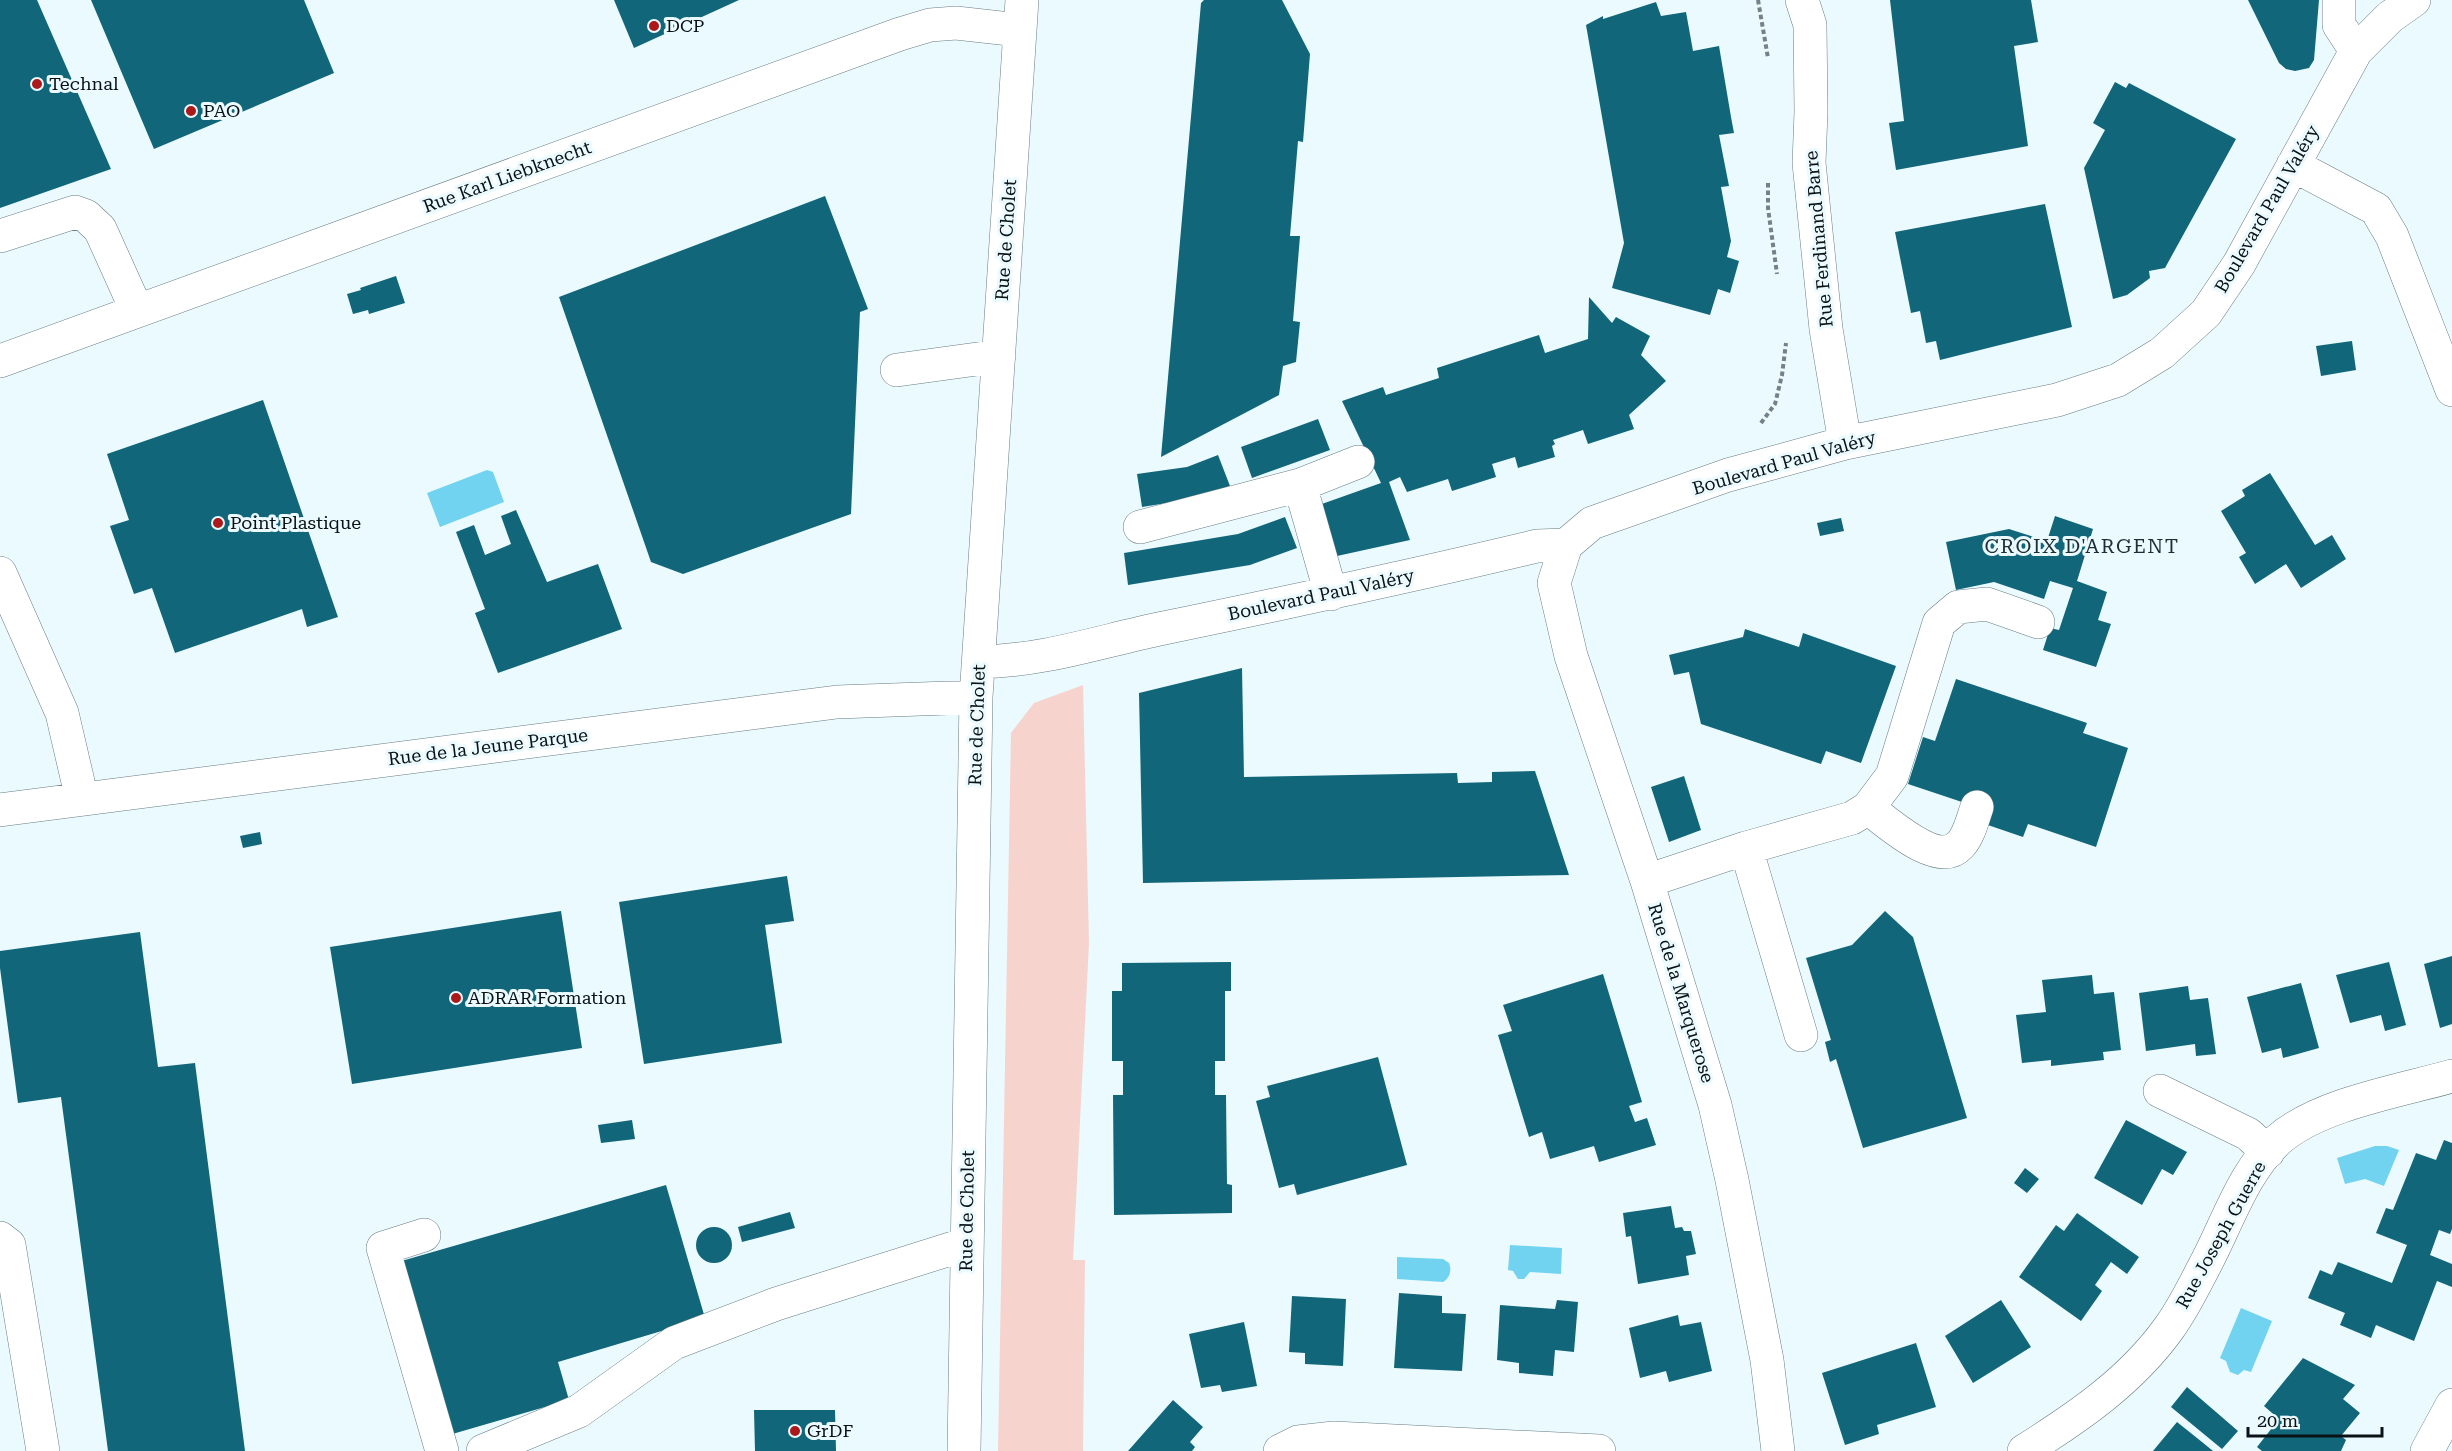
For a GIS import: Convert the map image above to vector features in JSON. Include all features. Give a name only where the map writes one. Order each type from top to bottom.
[{"type":"street","name":"Rue Ferdinand Barre","points":[[1802,0],[1809,25],[1811,112],[1809,164],[1826,329],[1845,442]]},
{"type":"street","points":[[2340,0],[2339,25],[2356,51]]},
{"type":"street","name":"Boulevard Paul Valéry","points":[[980,662],[1039,658],[1141,633],[1331,594],[1538,546],[1566,545],[1592,523],[1728,475],[1845,442],[2057,400],[2118,380],[2162,353],[2206,313],[2239,264],[2356,51],[2390,17],[2414,0]]},
{"type":"street","name":"Rue Karl Liebknecht","points":[[0,361],[900,34],[930,25],[1021,15]]},
{"type":"street","name":"Rue de Cholet","points":[[964,1451],[976,697],[1021,15]]},
{"type":"street","points":[[2293,165],[2376,209],[2392,236],[2452,390]]},
{"type":"street","points":[[0,236],[75,212],[86,216],[100,229],[137,311]]},
{"type":"street","points":[[897,370],[999,356]]},
{"type":"street","points":[[1140,527],[1300,485],[1358,462]]},
{"type":"street","points":[[1300,485],[1331,594]]},
{"type":"street","name":"Rue de la Marquerose","points":[[1566,545],[1554,583],[1570,656],[1647,881],[1715,1105],[1730,1169],[1767,1360],[1778,1451]]},
{"type":"street","points":[[0,573],[62,713],[82,799]]},
{"type":"street","points":[[1647,881],[1746,848],[1852,818],[1868,808],[1892,776],[1940,623],[1958,607],[1987,604],[2038,622]]},
{"type":"street","name":"Rue de la Jeune Parque","points":[[0,810],[837,702],[976,697]]},
{"type":"street","points":[[1868,808],[1914,842],[1936,853],[1951,851],[1960,845],[1977,807]]},
{"type":"street","points":[[1746,848],[1801,1035]]},
{"type":"street","name":"Rue Joseph Guerre","points":[[2024,1451],[2075,1419],[2131,1373],[2169,1328],[2205,1266],[2255,1167],[2279,1140],[2324,1112],[2452,1076]]},
{"type":"street","points":[[2160,1091],[2248,1134],[2268,1152]]},
{"type":"street","points":[[423,1235],[383,1248],[442,1451]]},
{"type":"street","points":[[0,1238],[9,1245],[44,1451]]},
{"type":"street","points":[[483,1451],[579,1411],[674,1343],[776,1304],[966,1244]]},
{"type":"street","points":[[2427,1451],[2452,1405]]},
{"type":"street","points":[[1280,1451],[1298,1442],[1334,1438],[1599,1451]]},
{"type":"path","points":[[1758,0],[1768,59]]},
{"type":"path","points":[[1768,178],[1768,208],[1778,279]]},
{"type":"path","points":[[1755,431],[1775,404],[1782,375],[1786,338]]},
{"type":"shaded area","points":[[1083,685],[1089,943],[1073,1260],[1085,1260],[1083,1451],[998,1451],[1011,733],[1034,703]]},
{"type":"water","points":[[487,470],[493,472],[504,502],[440,527],[427,493]]},
{"type":"water","points":[[2375,1146],[2387,1146],[2399,1150],[2384,1186],[2365,1179],[2345,1184],[2337,1158]]},
{"type":"water","points":[[1510,1245],[1562,1248],[1561,1274],[1530,1272],[1524,1279],[1518,1279],[1513,1271],[1508,1270]]},
{"type":"water","points":[[1397,1257],[1443,1259],[1449,1263],[1450,1274],[1443,1282],[1397,1279]]},
{"type":"water","points":[[2241,1308],[2272,1321],[2251,1372],[2244,1370],[2238,1375],[2230,1372],[2226,1361],[2220,1358]]},
{"type":"building","name":"Technal","points":[[0,0],[37,0],[111,169],[0,208]]},
{"type":"building","name":"PAO","points":[[91,0],[304,0],[334,73],[154,149]]},
{"type":"building","name":"DCP","points":[[614,0],[739,0],[634,48]]},
{"type":"building","points":[[1204,0],[1282,0],[1310,54],[1303,142],[1298,141],[1290,236],[1300,236],[1293,321],[1300,322],[1296,362],[1283,366],[1279,395],[1161,457],[1201,3]]},
{"type":"building","points":[[1890,0],[2031,0],[2038,42],[2014,46],[2028,146],[1896,170],[1889,123],[1904,121]]},
{"type":"building","points":[[2248,0],[2319,0],[2314,60],[2309,68],[2295,71],[2286,69],[2279,63]]},
{"type":"building","points":[[1656,2],[1661,16],[1686,12],[1693,51],[1719,46],[1734,133],[1719,135],[1729,186],[1721,187],[1731,241],[1727,257],[1739,261],[1730,293],[1718,289],[1710,315],[1612,288],[1624,243],[1586,25],[1603,16],[1603,19]]},
{"type":"building","points":[[2115,82],[2126,88],[2129,83],[2236,139],[2165,268],[2149,271],[2150,278],[2127,295],[2113,299],[2084,168],[2105,130],[2093,123]]},
{"type":"building","points":[[825,196],[868,309],[860,312],[851,514],[683,574],[651,562],[559,297]]},
{"type":"building","points":[[2045,204],[2072,327],[1940,360],[1936,341],[1926,343],[1920,311],[1911,313],[1895,232]]},
{"type":"building","points":[[396,276],[405,303],[369,314],[368,310],[353,314],[347,294]]},
{"type":"building","points":[[1589,297],[1612,323],[1616,317],[1650,336],[1641,355],[1666,381],[1629,415],[1634,429],[1588,444],[1583,430],[1553,440],[1555,457],[1518,468],[1515,457],[1492,464],[1496,477],[1452,491],[1448,479],[1407,492],[1400,477],[1389,482],[1410,540],[1337,556],[1319,505],[1381,483],[1342,401],[1383,387],[1386,395],[1439,378],[1437,368],[1539,335],[1545,353],[1588,339]]},
{"type":"building","points":[[2352,341],[2356,370],[2321,376],[2316,346]]},
{"type":"building","name":"Point Plastique","points":[[263,400],[338,617],[307,627],[302,609],[175,653],[152,588],[134,594],[110,526],[129,520],[107,454]]},
{"type":"building","points":[[1318,419],[1330,450],[1252,478],[1241,447]]},
{"type":"building","points":[[1218,455],[1230,486],[1192,499],[1142,507],[1137,474],[1187,467]]},
{"type":"building","points":[[2270,473],[2315,545],[2332,535],[2346,559],[2301,588],[2286,564],[2255,584],[2239,557],[2246,553],[2221,511],[2245,496],[2242,490]]},
{"type":"building","points":[[516,510],[547,582],[598,564],[622,629],[498,673],[475,613],[485,609],[456,532],[474,525],[485,555],[511,544],[501,516]]},
{"type":"building","points":[[2055,516],[2093,529],[2077,581],[2107,592],[2098,620],[2111,624],[2096,667],[2043,650],[2050,628],[2059,630],[2073,588],[2050,581],[2044,599],[1994,582],[1956,590],[1946,542],[2009,529],[2047,541]]},
{"type":"building","points":[[1285,517],[1297,548],[1250,565],[1128,585],[1124,553],[1238,534]]},
{"type":"building","points":[[1841,518],[1844,531],[1820,536],[1817,523]]},
{"type":"building","points":[[1745,629],[1799,647],[1803,633],[1896,666],[1861,763],[1826,751],[1821,764],[1701,724],[1689,672],[1674,675],[1669,655],[1743,637]]},
{"type":"building","points":[[1242,668],[1244,777],[1457,773],[1458,783],[1492,782],[1492,772],[1535,771],[1569,875],[1143,883],[1139,693]]},
{"type":"building","points":[[1956,679],[2087,723],[2083,733],[2128,748],[2096,847],[2028,824],[2023,837],[1982,823],[1986,810],[1908,784],[1923,737],[1935,741]]},
{"type":"building","points":[[1684,776],[1701,830],[1669,842],[1651,787]]},
{"type":"building","points":[[260,832],[262,844],[243,848],[240,836]]},
{"type":"building","points":[[787,876],[794,921],[765,925],[782,1043],[644,1064],[619,902]]},
{"type":"building","name":"ADRAR Formation","points":[[561,911],[582,1048],[352,1084],[330,947]]},
{"type":"building","points":[[1885,911],[1913,937],[1967,1118],[1863,1148],[1836,1059],[1830,1062],[1825,1042],[1831,1040],[1806,958],[1852,945]]},
{"type":"building","points":[[140,932],[158,1067],[195,1063],[245,1451],[108,1451],[61,1097],[18,1103],[0,968],[0,951]]},
{"type":"building","points":[[2452,956],[2452,1024],[2440,1028],[2424,964]]},
{"type":"building","points":[[1231,962],[1231,991],[1225,991],[1225,1061],[1215,1061],[1215,1095],[1226,1095],[1227,1184],[1232,1185],[1232,1213],[1114,1215],[1113,1095],[1123,1095],[1123,1061],[1112,1061],[1112,991],[1122,991],[1122,963]]},
{"type":"building","points":[[2389,962],[2406,1025],[2385,1031],[2381,1015],[2350,1023],[2336,975]]},
{"type":"building","points":[[1603,974],[1642,1102],[1629,1106],[1635,1122],[1647,1118],[1656,1145],[1599,1162],[1594,1146],[1550,1159],[1542,1132],[1529,1137],[1498,1035],[1512,1031],[1503,1005]]},
{"type":"building","points":[[2092,975],[2094,994],[2114,992],[2121,1050],[2103,1052],[2104,1060],[2051,1066],[2051,1060],[2022,1063],[2016,1015],[2046,1012],[2042,980]]},
{"type":"building","points":[[2301,983],[2319,1048],[2283,1058],[2281,1048],[2262,1053],[2247,997]]},
{"type":"building","points":[[2188,986],[2190,1000],[2208,998],[2216,1054],[2196,1056],[2195,1044],[2146,1051],[2139,993]]},
{"type":"building","points":[[1378,1057],[1407,1165],[1297,1195],[1294,1184],[1279,1188],[1256,1101],[1270,1097],[1267,1086]]},
{"type":"building","points":[[632,1120],[635,1139],[601,1143],[598,1125]]},
{"type":"building","points":[[2126,1120],[2187,1152],[2173,1175],[2162,1169],[2142,1205],[2094,1178]]},
{"type":"building","points":[[2444,1140],[2452,1143],[2452,1229],[2450,1234],[2439,1230],[2430,1255],[2452,1264],[2452,1287],[2437,1281],[2414,1341],[2376,1325],[2371,1338],[2340,1325],[2345,1313],[2308,1298],[2320,1270],[2332,1275],[2338,1262],[2392,1283],[2407,1245],[2376,1233],[2386,1208],[2393,1210],[2416,1153],[2436,1160]]},
{"type":"building","points":[[2025,1168],[2039,1179],[2027,1193],[2014,1183]]},
{"type":"building","points":[[666,1185],[705,1318],[558,1362],[569,1400],[449,1435],[398,1262]]},
{"type":"building","points":[[1671,1206],[1675,1228],[1682,1227],[1684,1231],[1691,1231],[1696,1254],[1686,1256],[1689,1275],[1638,1284],[1631,1236],[1626,1237],[1623,1213]]},
{"type":"building","points":[[790,1212],[795,1228],[742,1242],[738,1227]]},
{"type":"building","points":[[2077,1213],[2139,1257],[2127,1274],[2111,1262],[2095,1285],[2102,1291],[2081,1321],[2019,1277],[2056,1225],[2064,1231]]},
{"type":"building","points":[[714,1227],[727,1232],[732,1245],[727,1258],[714,1263],[701,1258],[696,1245],[701,1232]]},
{"type":"building","points":[[1399,1293],[1442,1296],[1442,1313],[1466,1314],[1462,1371],[1394,1368]]},
{"type":"building","points":[[1292,1296],[1346,1299],[1343,1366],[1305,1364],[1305,1353],[1289,1352]]},
{"type":"building","points":[[1557,1300],[1578,1302],[1574,1352],[1555,1350],[1553,1376],[1519,1373],[1519,1363],[1497,1360],[1500,1305],[1555,1309]]},
{"type":"building","points":[[2001,1300],[2031,1347],[1973,1383],[1945,1336]]},
{"type":"building","points":[[1678,1315],[1680,1326],[1701,1322],[1712,1371],[1669,1382],[1666,1371],[1640,1378],[1629,1328]]},
{"type":"building","points":[[1244,1322],[1257,1386],[1222,1392],[1220,1385],[1201,1388],[1189,1334]]},
{"type":"building","points":[[1916,1343],[1936,1407],[1877,1425],[1879,1434],[1845,1445],[1822,1373]]},
{"type":"building","points":[[2303,1358],[2355,1385],[2343,1399],[2360,1413],[2341,1436],[2346,1440],[2341,1451],[2262,1451],[2257,1447],[2279,1419],[2264,1406]]},
{"type":"building","points":[[2187,1387],[2238,1431],[2222,1449],[2171,1407]]},
{"type":"building","points":[[1173,1400],[1203,1427],[1190,1442],[1195,1447],[1192,1451],[1128,1451]]},
{"type":"building","name":"GrDF","points":[[754,1410],[835,1410],[836,1451],[755,1451]]},
{"type":"building","points":[[2177,1422],[2202,1442],[2213,1451],[2153,1451]]},
{"type":"place","name":"DCP","points":[[654,26]]},
{"type":"place","name":"Technal","points":[[37,84]]},
{"type":"place","name":"PAO","points":[[191,111]]},
{"type":"place","name":"Point Plastique","points":[[218,523]]},
{"type":"place","name":"ADRAR Formation","points":[[456,998]]},
{"type":"place","name":"GrDF","points":[[795,1431]]},
{"type":"district","name":"CROIX D'ARGENT","points":[[2082,546]]}]
